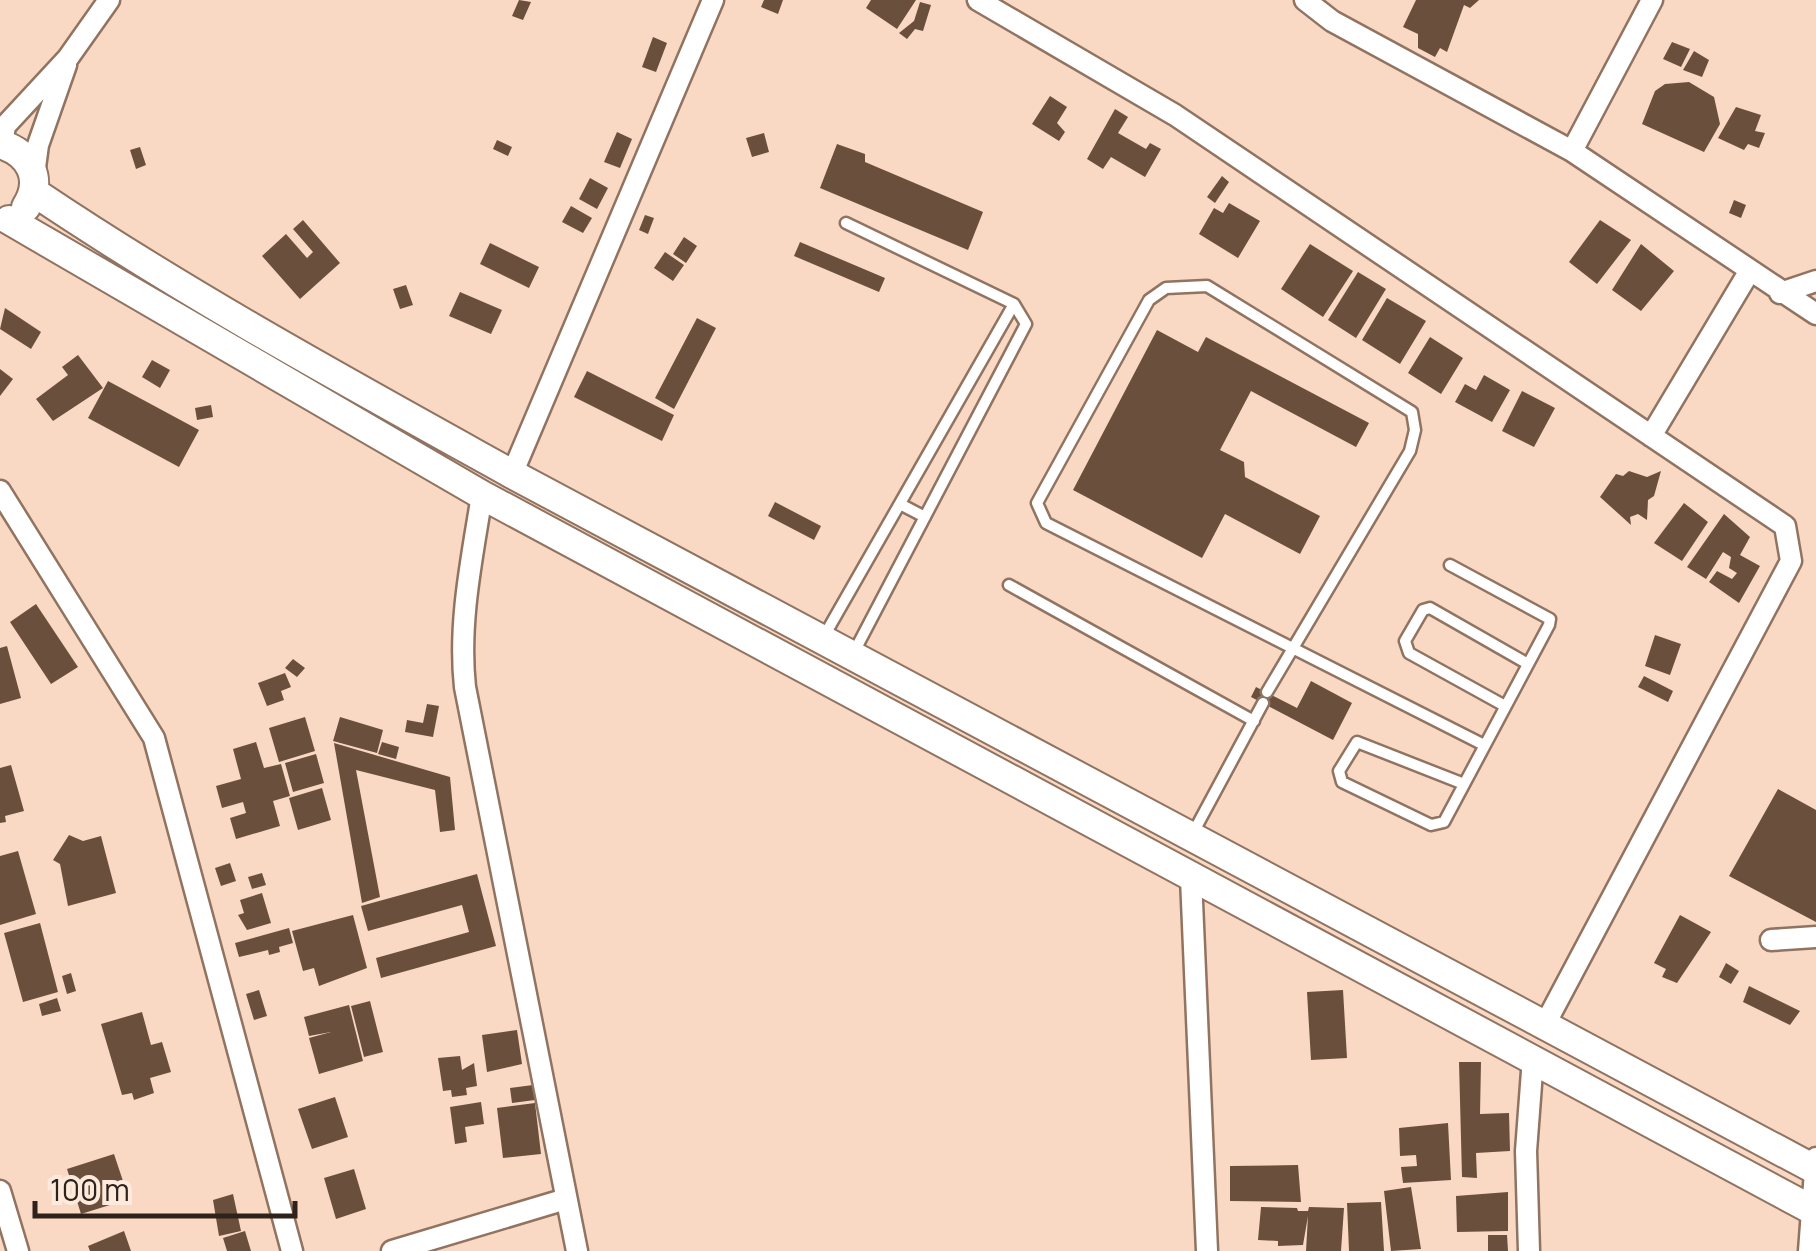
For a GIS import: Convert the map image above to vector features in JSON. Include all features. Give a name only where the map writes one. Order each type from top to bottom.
[{"type":"main road","points":[[1,144],[28,160],[34,183],[100,237],[316,365],[1543,1028],[1815,1165]]},
{"type":"main road","points":[[4,221],[20,214],[34,183]]},
{"type":"main road","points":[[4,221],[482,495],[1812,1210]]},
{"type":"street","points":[[1,144],[5,126],[68,58],[110,0]]},
{"type":"street","points":[[512,474],[713,0]]},
{"type":"street","points":[[978,0],[1175,115],[1785,526],[1791,561],[1543,1028]]},
{"type":"street","points":[[1306,0],[1332,21],[1572,151],[1816,314]]},
{"type":"street","points":[[1572,151],[1652,0]]},
{"type":"street","points":[[34,183],[38,145],[68,58]]},
{"type":"street","points":[[1651,436],[1749,272]]},
{"type":"street","points":[[1780,293],[1816,281]]},
{"type":"street","points":[[0,491],[154,738],[292,1251]]},
{"type":"street","points":[[482,495],[469,576],[463,662],[466,687],[578,1251]]},
{"type":"street","points":[[1191,878],[1207,1251]]},
{"type":"street","points":[[1771,940],[1816,937]]},
{"type":"street","points":[[1529,1251],[1526,1151],[1534,1058]]},
{"type":"street","points":[[1809,1251],[1815,1165]]},
{"type":"street","points":[[0,1191],[18,1251]]},
{"type":"street","points":[[392,1251],[566,1199]]},
{"type":"lane","points":[[846,223],[1014,304],[1026,324],[853,654]]},
{"type":"lane","points":[[1190,838],[1291,650],[1410,451],[1416,430],[1412,412],[1207,286],[1166,288],[1149,300],[1037,503],[1046,523],[1291,650],[1484,745]]},
{"type":"lane","points":[[823,639],[1014,304]]},
{"type":"lane","points":[[900,504],[925,517]]},
{"type":"lane","points":[[1450,565],[1548,615],[1550,625],[1444,822],[1431,825],[1342,782],[1339,772],[1357,742],[1464,784]]},
{"type":"lane","points":[[1009,585],[1254,720]]},
{"type":"lane","points":[[1505,706],[1408,653],[1405,641],[1422,610],[1430,608],[1528,664]]},
{"type":"building","points":[[519,0],[531,2],[523,20],[512,16]]},
{"type":"building","points":[[764,0],[783,0],[778,14],[761,7]]},
{"type":"building","points":[[871,0],[916,0],[897,29],[866,8]]},
{"type":"building","points":[[1416,0],[1479,0],[1470,8],[1464,5],[1447,52],[1440,48],[1435,57],[1418,48],[1418,34],[1403,27]]},
{"type":"building","points":[[920,2],[931,5],[923,31],[915,29],[907,39],[899,33],[914,21]]},
{"type":"building","points":[[653,37],[667,43],[656,72],[642,67]]},
{"type":"building","points":[[1672,42],[1690,49],[1681,67],[1663,59]]},
{"type":"building","points":[[1694,51],[1709,60],[1702,77],[1683,70]]},
{"type":"building","points":[[1689,82],[1714,97],[1720,124],[1704,152],[1642,124],[1655,91],[1665,84]]},
{"type":"building","points":[[1050,96],[1067,107],[1057,123],[1065,132],[1059,141],[1032,124]]},
{"type":"building","points":[[1736,107],[1761,115],[1755,131],[1765,133],[1759,148],[1748,144],[1744,150],[1718,138]]},
{"type":"building","points":[[1115,109],[1128,117],[1118,133],[1146,149],[1150,143],[1161,149],[1145,177],[1111,157],[1103,169],[1087,159]]},
{"type":"building","points":[[617,132],[632,139],[620,168],[604,162]]},
{"type":"building","points":[[764,133],[769,152],[752,157],[746,138]]},
{"type":"building","points":[[497,140],[512,147],[508,156],[493,149]]},
{"type":"building","points":[[837,144],[865,154],[865,162],[983,212],[968,250],[820,188]]},
{"type":"building","points":[[140,147],[146,165],[136,169],[130,150]]},
{"type":"building","points":[[1222,176],[1229,182],[1215,203],[1207,197]]},
{"type":"building","points":[[590,178],[608,188],[597,209],[579,199]]},
{"type":"building","points":[[1734,200],[1746,205],[1741,218],[1729,213]]},
{"type":"building","points":[[1229,203],[1260,221],[1238,258],[1199,234],[1214,208],[1223,213]]},
{"type":"building","points":[[571,206],[592,218],[583,233],[562,222]]},
{"type":"building","points":[[645,215],[654,218],[648,234],[639,230]]},
{"type":"building","points":[[303,220],[340,263],[300,299],[262,256],[286,234],[307,258],[313,252],[293,229]]},
{"type":"building","points":[[1600,220],[1631,240],[1597,284],[1569,262]]},
{"type":"building","points":[[684,237],[697,246],[686,263],[673,254]]},
{"type":"building","points":[[800,242],[885,278],[879,292],[794,256]]},
{"type":"building","points":[[490,243],[539,267],[529,288],[480,264]]},
{"type":"building","points":[[1310,244],[1353,271],[1323,317],[1281,289]]},
{"type":"building","points":[[1641,244],[1674,271],[1641,311],[1612,290]]},
{"type":"building","points":[[665,252],[684,265],[673,281],[654,268]]},
{"type":"building","points":[[1358,272],[1386,289],[1356,338],[1328,320]]},
{"type":"building","points":[[406,285],[413,305],[400,309],[393,289]]},
{"type":"building","points":[[460,292],[502,310],[491,334],[449,316]]},
{"type":"building","points":[[1387,298],[1426,321],[1400,364],[1362,340]]},
{"type":"building","points":[[5,308],[41,332],[31,349],[0,329]]},
{"type":"building","points":[[697,318],[716,328],[674,409],[655,398]]},
{"type":"building","points":[[1157,330],[1198,352],[1206,337],[1369,423],[1356,447],[1251,391],[1220,450],[1244,462],[1245,477],[1320,516],[1300,554],[1225,514],[1202,558],[1073,490]]},
{"type":"building","points":[[1430,337],[1463,358],[1441,394],[1408,373]]},
{"type":"building","points":[[78,355],[103,388],[53,421],[36,399],[68,375],[62,367]]},
{"type":"building","points":[[152,360],[170,370],[160,388],[142,377]]},
{"type":"building","points":[[0,369],[13,379],[0,396]]},
{"type":"building","points":[[587,371],[674,415],[662,441],[574,397]]},
{"type":"building","points":[[1484,375],[1510,390],[1492,422],[1455,402],[1465,384],[1476,390]]},
{"type":"building","points":[[108,381],[199,430],[179,467],[88,418]]},
{"type":"building","points":[[1522,391],[1555,408],[1534,447],[1502,431]]},
{"type":"building","points":[[211,405],[213,417],[197,420],[195,408]]},
{"type":"building","points":[[1629,471],[1647,477],[1661,471],[1654,496],[1648,500],[1647,520],[1638,514],[1630,517],[1631,525],[1600,497],[1616,474],[1623,476]]},
{"type":"building","points":[[775,502],[821,526],[814,540],[768,516]]},
{"type":"building","points":[[1684,503],[1708,522],[1682,561],[1654,543]]},
{"type":"building","points":[[1724,514],[1750,537],[1740,555],[1760,566],[1739,603],[1709,582],[1717,571],[1732,579],[1737,573],[1729,568],[1731,557],[1723,552],[1706,579],[1687,567]]},
{"type":"building","points":[[36,604],[78,667],[51,684],[10,622]]},
{"type":"building","points":[[1655,635],[1681,644],[1670,675],[1645,666]]},
{"type":"building","points":[[7,646],[21,698],[0,704],[0,648]]},
{"type":"building","points":[[293,659],[305,668],[297,677],[285,668]]},
{"type":"building","points":[[285,673],[291,687],[281,691],[284,700],[267,706],[258,683]]},
{"type":"building","points":[[1644,676],[1673,691],[1668,702],[1638,687]]},
{"type":"building","points":[[1311,681],[1352,703],[1333,740],[1251,697],[1256,687],[1297,708]]},
{"type":"building","points":[[427,704],[439,706],[433,737],[405,732],[407,720],[423,723]]},
{"type":"building","points":[[305,717],[315,751],[279,762],[269,728]]},
{"type":"building","points":[[340,717],[383,730],[377,753],[333,741]]},
{"type":"building","points":[[256,742],[264,768],[281,764],[290,796],[273,801],[280,826],[236,839],[230,818],[246,813],[243,802],[222,808],[216,786],[241,779],[233,749]]},
{"type":"building","points":[[382,742],[399,747],[396,759],[378,754]]},
{"type":"building","points":[[334,743],[450,777],[455,830],[440,832],[435,790],[356,770],[380,897],[362,903]]},
{"type":"building","points":[[316,754],[324,783],[293,792],[285,763]]},
{"type":"building","points":[[11,765],[24,811],[5,816],[6,822],[0,823],[0,768]]},
{"type":"building","points":[[322,788],[331,820],[298,830],[289,798]]},
{"type":"building","points":[[1778,789],[1816,810],[1816,922],[1729,876]]},
{"type":"building","points":[[69,835],[83,841],[101,836],[116,893],[68,906],[60,864],[53,860]]},
{"type":"building","points":[[18,851],[36,914],[0,925],[0,856]]},
{"type":"building","points":[[230,863],[236,881],[221,886],[215,868]]},
{"type":"building","points":[[262,873],[266,885],[252,889],[248,877]]},
{"type":"building","points":[[477,874],[496,946],[381,978],[376,958],[469,932],[462,905],[368,931],[361,906]]},
{"type":"building","points":[[262,893],[271,923],[247,930],[238,915],[244,913],[240,900]]},
{"type":"building","points":[[353,915],[367,968],[319,986],[314,968],[303,971],[292,931]]},
{"type":"building","points":[[1680,915],[1711,932],[1677,983],[1662,977],[1666,969],[1654,963]]},
{"type":"building","points":[[40,923],[58,992],[23,1002],[4,933]]},
{"type":"building","points":[[289,928],[293,943],[279,947],[280,952],[269,955],[268,950],[239,957],[235,943]]},
{"type":"building","points":[[1726,963],[1739,971],[1731,984],[1719,977]]},
{"type":"building","points":[[71,973],[76,991],[67,994],[62,976]]},
{"type":"building","points":[[1749,986],[1800,1011],[1790,1025],[1743,1002]]},
{"type":"building","points":[[259,990],[267,1016],[254,1020],[246,994]]},
{"type":"building","points":[[1343,990],[1347,1058],[1311,1060],[1307,992]]},
{"type":"building","points":[[57,998],[61,1011],[42,1016],[39,1004]]},
{"type":"building","points":[[370,1001],[383,1052],[364,1057],[351,1006]]},
{"type":"building","points":[[349,1005],[363,1061],[319,1074],[309,1038],[331,1032],[309,1036],[304,1017]]},
{"type":"building","points":[[142,1012],[151,1045],[162,1042],[171,1072],[150,1078],[154,1093],[134,1100],[132,1093],[122,1095],[101,1024]]},
{"type":"building","points":[[517,1030],[522,1064],[487,1072],[482,1035]]},
{"type":"building","points":[[460,1056],[462,1070],[474,1063],[477,1086],[466,1088],[467,1095],[452,1097],[451,1090],[443,1091],[438,1058]]},
{"type":"building","points":[[1459,1062],[1481,1062],[1480,1114],[1509,1113],[1510,1151],[1476,1153],[1477,1178],[1462,1177]]},
{"type":"building","points":[[533,1085],[535,1100],[512,1103],[510,1088]]},
{"type":"building","points":[[335,1097],[348,1137],[312,1149],[298,1109]]},
{"type":"building","points":[[481,1102],[484,1124],[465,1127],[467,1142],[455,1144],[450,1107]]},
{"type":"building","points":[[535,1103],[541,1154],[503,1158],[497,1108]]},
{"type":"building","points":[[1448,1123],[1451,1180],[1403,1183],[1401,1167],[1417,1166],[1416,1155],[1400,1156],[1399,1128]]},
{"type":"building","points":[[114,1154],[129,1199],[81,1214],[67,1169]]},
{"type":"building","points":[[1298,1165],[1301,1202],[1230,1201],[1230,1166]]},
{"type":"building","points":[[354,1169],[366,1209],[336,1219],[324,1178]]},
{"type":"building","points":[[1411,1187],[1421,1249],[1391,1251],[1384,1191]]},
{"type":"building","points":[[1508,1192],[1508,1231],[1457,1232],[1456,1196]]},
{"type":"building","points":[[233,1194],[241,1231],[219,1236],[213,1200]]},
{"type":"building","points":[[1381,1202],[1384,1251],[1349,1251],[1347,1203]]},
{"type":"building","points":[[1261,1207],[1298,1211],[1308,1211],[1309,1207],[1344,1208],[1341,1251],[1306,1251],[1308,1216],[1303,1245],[1278,1246],[1278,1241],[1258,1240]]},
{"type":"building","points":[[124,1231],[131,1251],[90,1251],[88,1246]]},
{"type":"building","points":[[245,1231],[251,1251],[227,1251],[223,1238]]},
{"type":"building","points":[[1488,1235],[1507,1235],[1508,1251],[1488,1251]]}]
